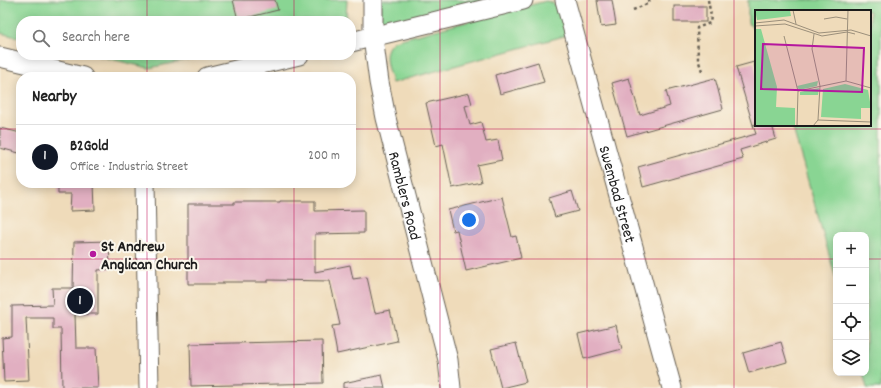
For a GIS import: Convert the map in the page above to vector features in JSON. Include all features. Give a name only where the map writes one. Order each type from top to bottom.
[{"type":"street","name":"Ramblers Road","points":[[373,0],[373,37],[379,82],[386,118],[448,360],[451,388]]},
{"type":"street","points":[[356,41],[523,0]]},
{"type":"street","name":"Swembad Street","points":[[565,0],[672,388]]},
{"type":"street","points":[[0,57],[62,72]]},
{"type":"street","points":[[228,72],[278,60]]},
{"type":"street","points":[[145,188],[149,388]]},
{"type":"path","points":[[633,10],[647,4],[650,0]]},
{"type":"path","points":[[702,71],[698,59],[697,28],[710,24],[711,16],[708,0]]},
{"type":"green space","points":[[0,0],[347,0],[346,16],[16,16],[16,37],[0,33]]},
{"type":"green space","points":[[380,0],[487,0],[387,24],[380,19]]},
{"type":"green space","points":[[748,0],[881,0],[881,388],[867,388],[864,376],[869,376],[869,232],[833,232],[833,268],[792,126],[871,126],[871,10],[755,10],[755,32],[748,22]]},
{"type":"green space","points":[[546,1],[556,5],[559,9],[568,35],[392,83],[387,66],[386,55],[387,50],[394,41]]},
{"type":"green space","points":[[115,60],[187,60],[149,68]]},
{"type":"building","points":[[233,0],[275,0],[278,10],[254,16],[237,16]]},
{"type":"building","points":[[597,0],[612,0],[616,25],[601,27]]},
{"type":"building","points":[[674,6],[706,6],[706,22],[674,22]]},
{"type":"building","points":[[538,62],[544,82],[500,94],[495,75]]},
{"type":"building","points":[[754,62],[755,124],[753,125],[736,67]]},
{"type":"building","points":[[629,78],[640,115],[670,106],[666,91],[715,78],[723,109],[627,136],[612,83]]},
{"type":"building","points":[[469,93],[472,104],[465,106],[470,125],[481,122],[486,142],[498,140],[502,160],[477,165],[481,182],[452,188],[443,144],[436,146],[426,103]]},
{"type":"building","points":[[753,125],[772,126],[776,139],[740,150],[743,159],[643,187],[638,167],[756,134]]},
{"type":"building","points":[[0,128],[16,132],[16,152],[0,148]]},
{"type":"building","points":[[58,188],[94,188],[95,210],[70,211],[71,194],[58,194]]},
{"type":"building","points":[[572,191],[578,211],[555,217],[549,198]]},
{"type":"building","points":[[502,197],[512,237],[516,236],[521,258],[466,271],[457,230],[453,231],[448,210]]},
{"type":"building","points":[[315,201],[315,211],[364,210],[364,233],[315,234],[315,272],[350,265],[353,279],[367,277],[375,313],[390,310],[397,341],[337,354],[332,326],[340,325],[330,281],[268,280],[268,282],[188,284],[188,204],[234,204],[234,202]]},
{"type":"building","points":[[109,241],[110,269],[98,270],[98,314],[75,314],[76,348],[96,348],[98,388],[62,388],[61,329],[53,329],[53,318],[26,318],[29,381],[4,382],[2,338],[12,337],[12,306],[53,305],[52,288],[73,288],[74,242]]},
{"type":"building","points":[[616,325],[622,349],[584,359],[578,334]]},
{"type":"building","points":[[322,341],[323,383],[191,386],[190,344]]},
{"type":"building","points":[[781,342],[787,362],[749,373],[743,353]]},
{"type":"building","points":[[516,343],[526,382],[501,388],[491,349]]},
{"type":"building","points":[[382,375],[385,388],[343,388],[343,383]]},
{"type":"place","name":"St Andrew Anglican Church","points":[[93,254]]},
{"type":"place","name":"B2Gold","points":[[80,301]]}]
